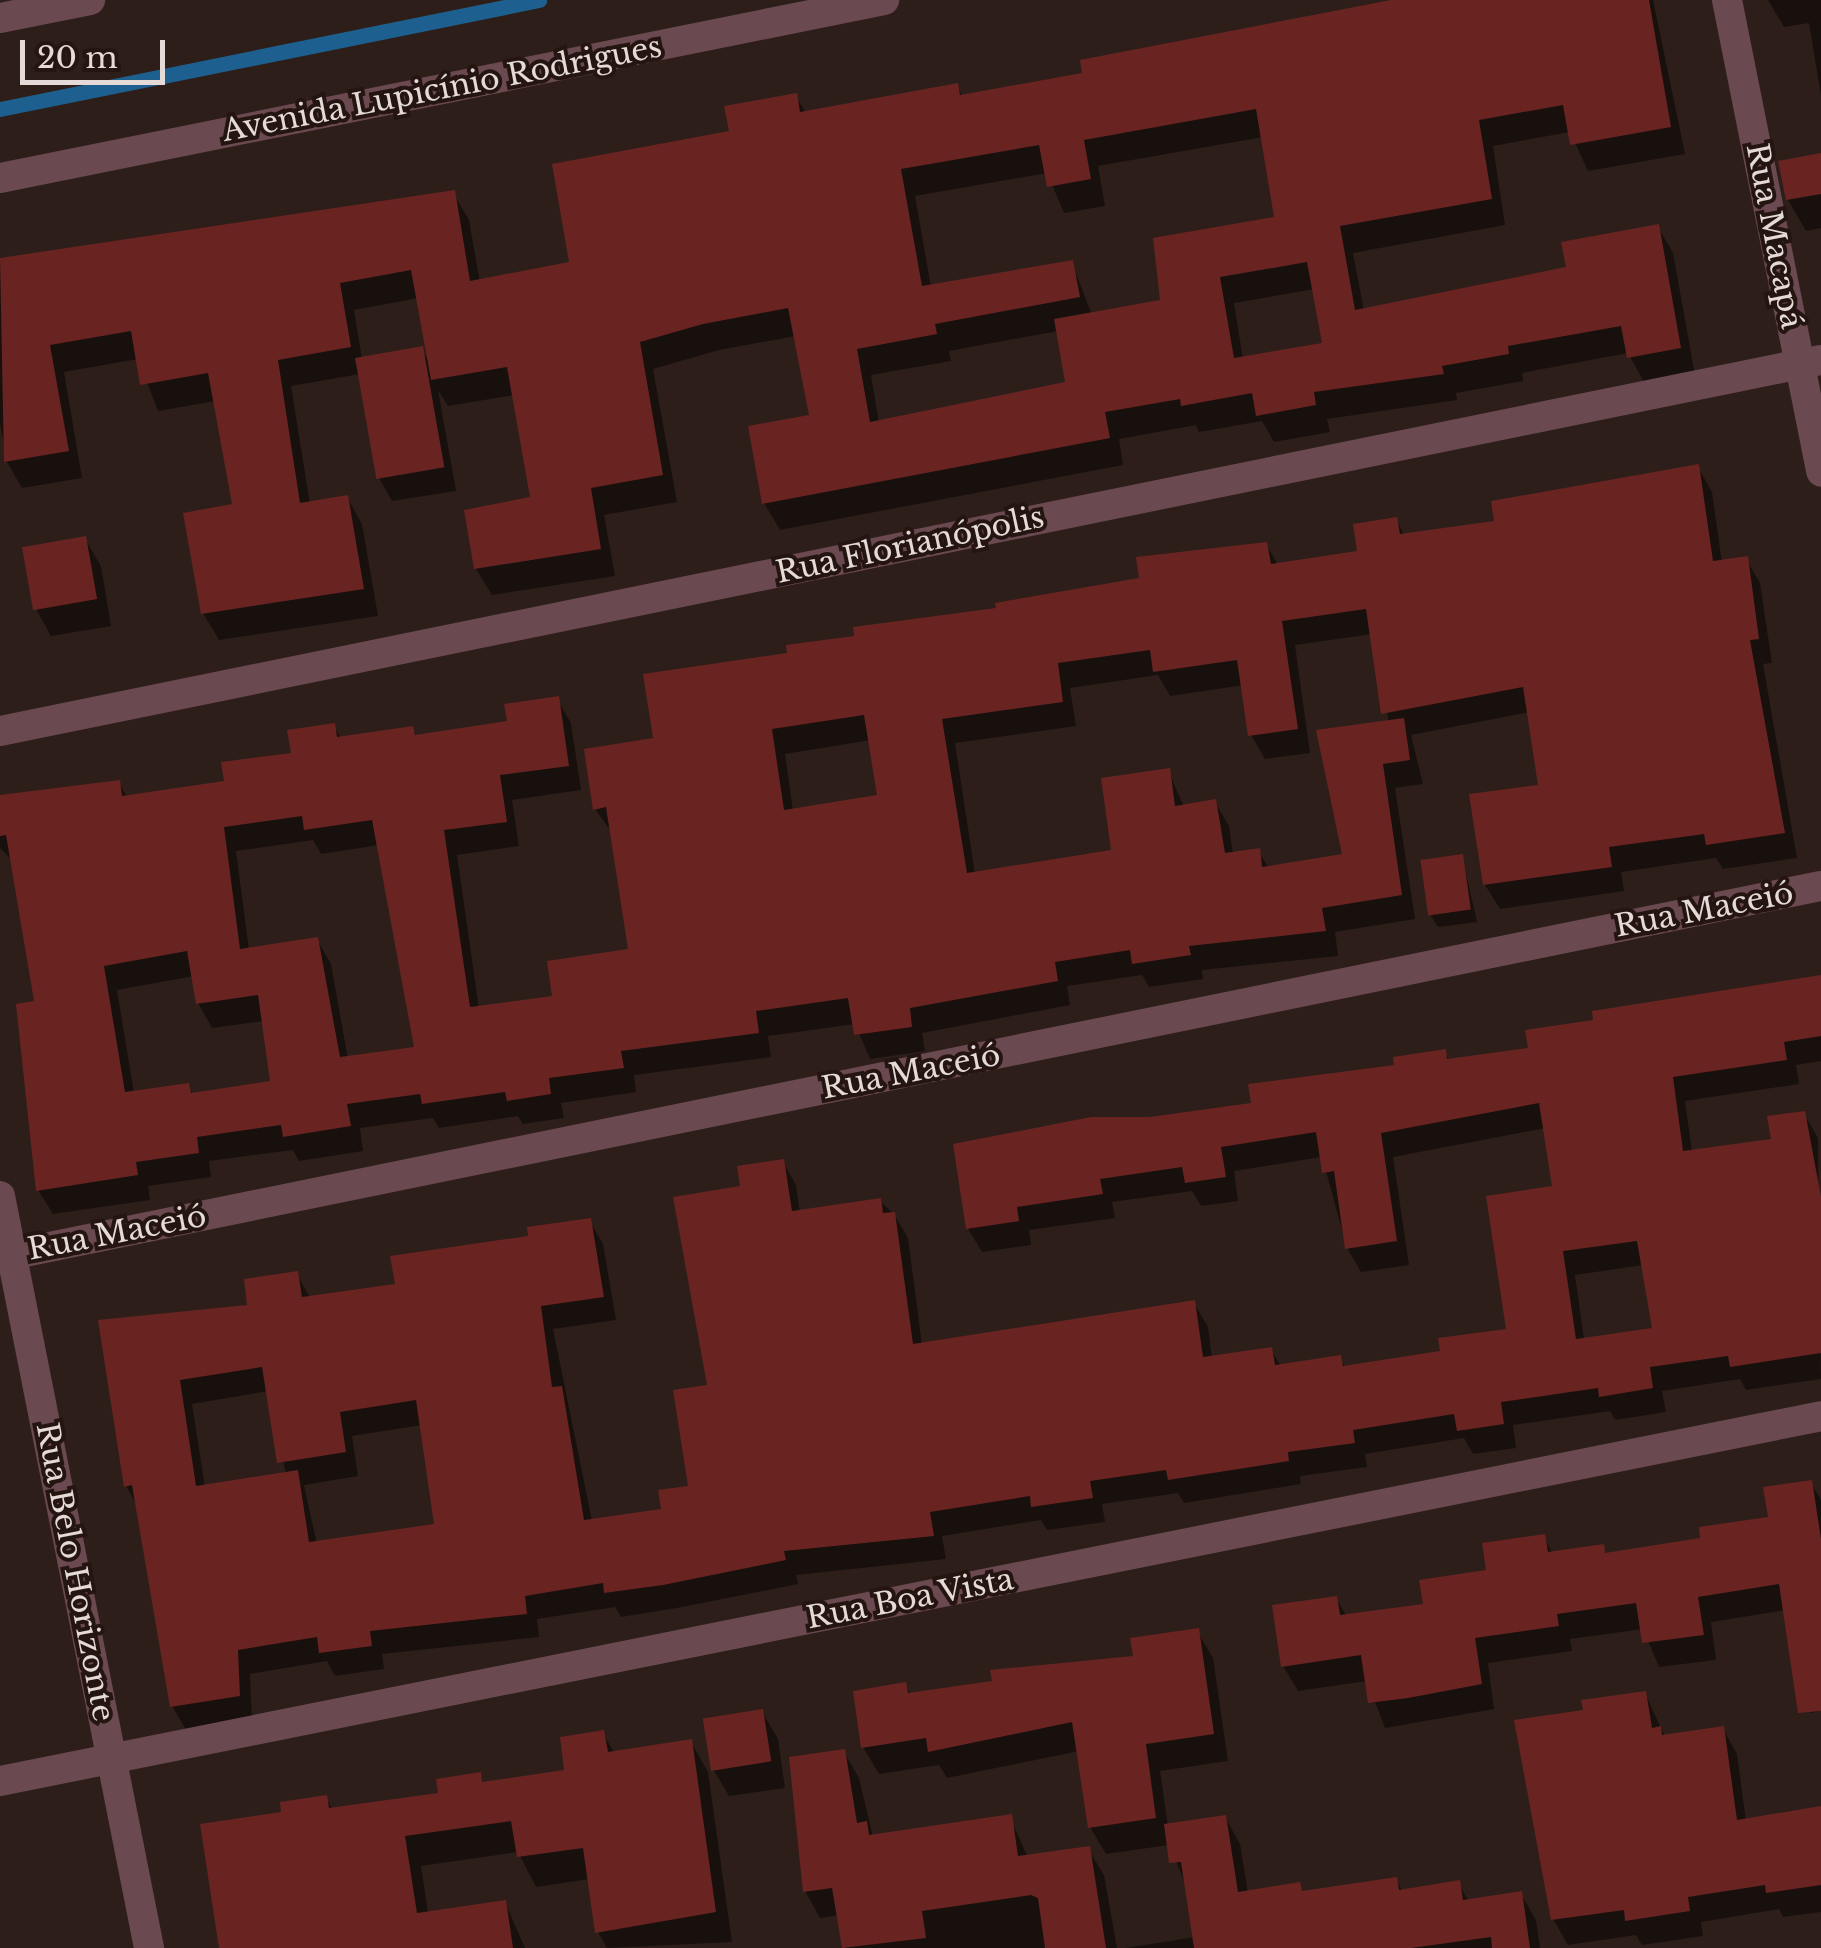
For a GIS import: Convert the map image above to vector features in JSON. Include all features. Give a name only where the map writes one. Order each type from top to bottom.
[{"type":"street","points":[[0,18],[90,0]]},
{"type":"street","name":"Avenida Lupicínio Rodrigues","points":[[0,178],[884,0]]},
{"type":"street","name":"Rua Macapá","points":[[1727,0],[1810,362],[1821,472]]},
{"type":"street","name":"Rua Florianópolis","points":[[0,731],[1810,362]]},
{"type":"street","name":"Rua Maceió","points":[[6,1256],[1821,886]]},
{"type":"street","name":"Rua Belo Horizonte","points":[[0,1196],[6,1256],[150,1948]]},
{"type":"street","name":"Rua Boa Vista","points":[[0,1782],[1821,1416]]},
{"type":"building","points":[[1391,0],[1649,0],[1671,127],[1570,145],[1563,105],[1479,120],[1492,199],[1340,226],[1355,310],[1566,267],[1561,242],[1659,224],[1681,348],[1627,358],[1621,326],[1508,346],[1509,354],[1442,366],[1444,374],[1314,392],[1316,405],[1256,416],[1252,393],[1181,406],[1180,399],[1105,412],[1110,438],[762,504],[748,426],[809,415],[788,308],[703,324],[640,342],[663,475],[591,488],[601,549],[474,569],[464,510],[530,497],[507,367],[431,380],[411,270],[340,283],[351,347],[278,360],[300,503],[348,495],[364,589],[201,614],[183,513],[232,504],[208,373],[140,385],[131,331],[50,345],[69,451],[4,462],[0,258],[455,190],[470,281],[569,262],[552,164],[729,131],[724,106],[797,93],[800,112],[958,83],[960,95],[1082,73],[1080,60]],"holes":[[[1256,109],[1274,217],[1153,238],[1160,300],[1054,319],[1065,382],[870,422],[857,349],[937,334],[935,324],[1080,297],[1073,260],[922,286],[901,169],[1039,145],[1047,187],[1091,179],[1084,140]],[[1307,262],[1322,343],[1234,358],[1220,277]]]},
{"type":"building","points":[[1821,153],[1821,194],[1786,200],[1778,161]]},
{"type":"building","points":[[423,346],[444,467],[376,479],[355,358]]},
{"type":"building","points":[[1699,464],[1713,561],[1748,556],[1759,639],[1750,640],[1785,833],[1706,845],[1704,834],[1609,847],[1612,867],[1483,885],[1469,794],[1538,785],[1523,687],[1381,714],[1366,609],[1282,621],[1298,729],[1248,736],[1237,660],[1153,672],[1150,650],[1058,663],[1063,702],[942,719],[967,873],[1111,850],[1101,778],[1170,768],[1175,806],[1216,799],[1225,853],[1260,848],[1262,867],[1342,854],[1316,730],[1404,718],[1410,760],[1383,764],[1402,895],[1322,908],[1326,931],[1189,946],[1191,955],[1132,964],[1130,950],[1055,962],[1058,981],[910,1008],[912,1027],[854,1035],[848,998],[756,1011],[759,1033],[621,1051],[624,1068],[549,1078],[551,1094],[507,1101],[505,1092],[422,1104],[420,1094],[347,1104],[351,1126],[283,1137],[281,1125],[197,1137],[199,1153],[136,1162],[138,1175],[36,1191],[16,1004],[34,1001],[6,835],[0,836],[0,795],[120,780],[122,796],[224,781],[221,762],[291,753],[287,730],[335,723],[337,737],[413,726],[415,735],[507,721],[504,704],[559,696],[569,766],[500,775],[507,822],[444,830],[470,1007],[552,996],[547,961],[628,949],[606,807],[593,810],[584,749],[653,738],[643,674],[787,653],[786,645],[854,636],[853,627],[996,608],[995,603],[1139,578],[1136,557],[1267,542],[1271,564],[1357,551],[1353,524],[1397,517],[1400,534],[1494,521],[1491,501]],"holes":[[[864,715],[877,795],[784,810],[772,729]],[[302,816],[304,830],[372,820],[414,1047],[340,1057],[318,937],[240,949],[224,827]],[[187,951],[196,1004],[258,995],[270,1081],[191,1093],[189,1083],[125,1092],[104,966]]]},
{"type":"building","points":[[86,536],[97,599],[33,610],[22,547]]},
{"type":"building","points":[[1463,854],[1471,909],[1428,915],[1420,860]]},
{"type":"building","points":[[1821,975],[1821,1036],[1784,1042],[1787,1060],[1673,1077],[1683,1151],[1771,1139],[1767,1116],[1805,1111],[1821,1197],[1821,1353],[1730,1367],[1728,1356],[1650,1367],[1653,1388],[1599,1397],[1598,1388],[1501,1402],[1504,1424],[1457,1431],[1454,1414],[1353,1430],[1355,1443],[1288,1452],[1289,1461],[1168,1480],[1166,1470],[1090,1481],[1093,1498],[1031,1507],[1030,1496],[930,1512],[934,1536],[784,1551],[786,1560],[663,1585],[604,1593],[603,1583],[525,1596],[527,1614],[370,1631],[372,1646],[319,1653],[317,1637],[238,1650],[240,1696],[170,1707],[132,1485],[124,1487],[98,1320],[247,1305],[244,1279],[298,1271],[302,1297],[395,1284],[390,1256],[528,1236],[527,1227],[591,1218],[604,1297],[541,1306],[552,1387],[562,1386],[584,1520],[661,1509],[658,1490],[688,1486],[673,1390],[707,1385],[673,1197],[740,1186],[737,1166],[784,1159],[792,1211],[881,1198],[883,1213],[895,1212],[913,1344],[1195,1300],[1203,1357],[1272,1347],[1275,1365],[1341,1355],[1343,1366],[1440,1351],[1438,1338],[1506,1329],[1486,1196],[1552,1186],[1539,1103],[1381,1133],[1397,1241],[1345,1249],[1334,1171],[1322,1173],[1316,1132],[1221,1147],[1226,1177],[1185,1183],[1182,1167],[1100,1179],[1103,1194],[1017,1207],[1019,1221],[966,1229],[953,1144],[1091,1117],[1150,1117],[1251,1103],[1248,1084],[1394,1065],[1393,1057],[1446,1049],[1447,1059],[1528,1048],[1525,1030],[1593,1020],[1592,1011]],"holes":[[[1637,1241],[1652,1328],[1576,1339],[1563,1251]],[[262,1367],[277,1463],[346,1452],[340,1412],[416,1400],[434,1524],[309,1542],[298,1470],[196,1486],[180,1380]]]},
{"type":"building","points":[[1812,1480],[1821,1539],[1821,1711],[1798,1713],[1779,1584],[1698,1597],[1704,1635],[1642,1643],[1636,1603],[1557,1614],[1559,1626],[1475,1638],[1482,1684],[1408,1698],[1368,1703],[1361,1655],[1281,1667],[1272,1605],[1337,1596],[1340,1615],[1423,1604],[1419,1580],[1486,1570],[1482,1543],[1545,1534],[1548,1552],[1604,1544],[1605,1553],[1700,1538],[1699,1527],[1768,1517],[1763,1487]]},
{"type":"building","points":[[1199,1628],[1214,1734],[1146,1744],[1156,1818],[1088,1828],[1072,1722],[928,1752],[926,1738],[861,1748],[853,1691],[906,1682],[908,1693],[992,1681],[990,1670],[1133,1656],[1130,1638]]},
{"type":"building","points":[[1646,1691],[1652,1728],[1661,1726],[1662,1735],[1724,1726],[1737,1820],[1821,1806],[1821,1885],[1766,1893],[1765,1885],[1688,1897],[1690,1911],[1625,1921],[1624,1910],[1551,1920],[1514,1720],[1583,1710],[1581,1700]]},
{"type":"building","points":[[763,1709],[771,1761],[711,1771],[703,1719]]},
{"type":"building","points":[[604,1730],[608,1752],[692,1739],[716,1912],[595,1933],[583,1848],[517,1857],[511,1821],[405,1836],[417,1913],[506,1900],[513,1948],[219,1948],[200,1824],[281,1812],[280,1802],[327,1795],[329,1808],[438,1793],[436,1779],[481,1772],[482,1782],[564,1770],[560,1737]]},
{"type":"building","points":[[845,1749],[857,1823],[867,1821],[869,1835],[1012,1814],[1018,1856],[1090,1846],[1106,1948],[1045,1948],[1038,1898],[1031,1895],[922,1911],[926,1938],[842,1948],[832,1888],[803,1892],[789,1757]]},
{"type":"building","points":[[1226,1815],[1238,1892],[1300,1882],[1302,1891],[1397,1877],[1399,1890],[1460,1880],[1463,1900],[1522,1891],[1530,1948],[1492,1948],[1491,1937],[1411,1948],[1194,1948],[1181,1862],[1169,1863],[1164,1824]]},
{"type":"waterway","points":[[0,109],[539,0]]}]
